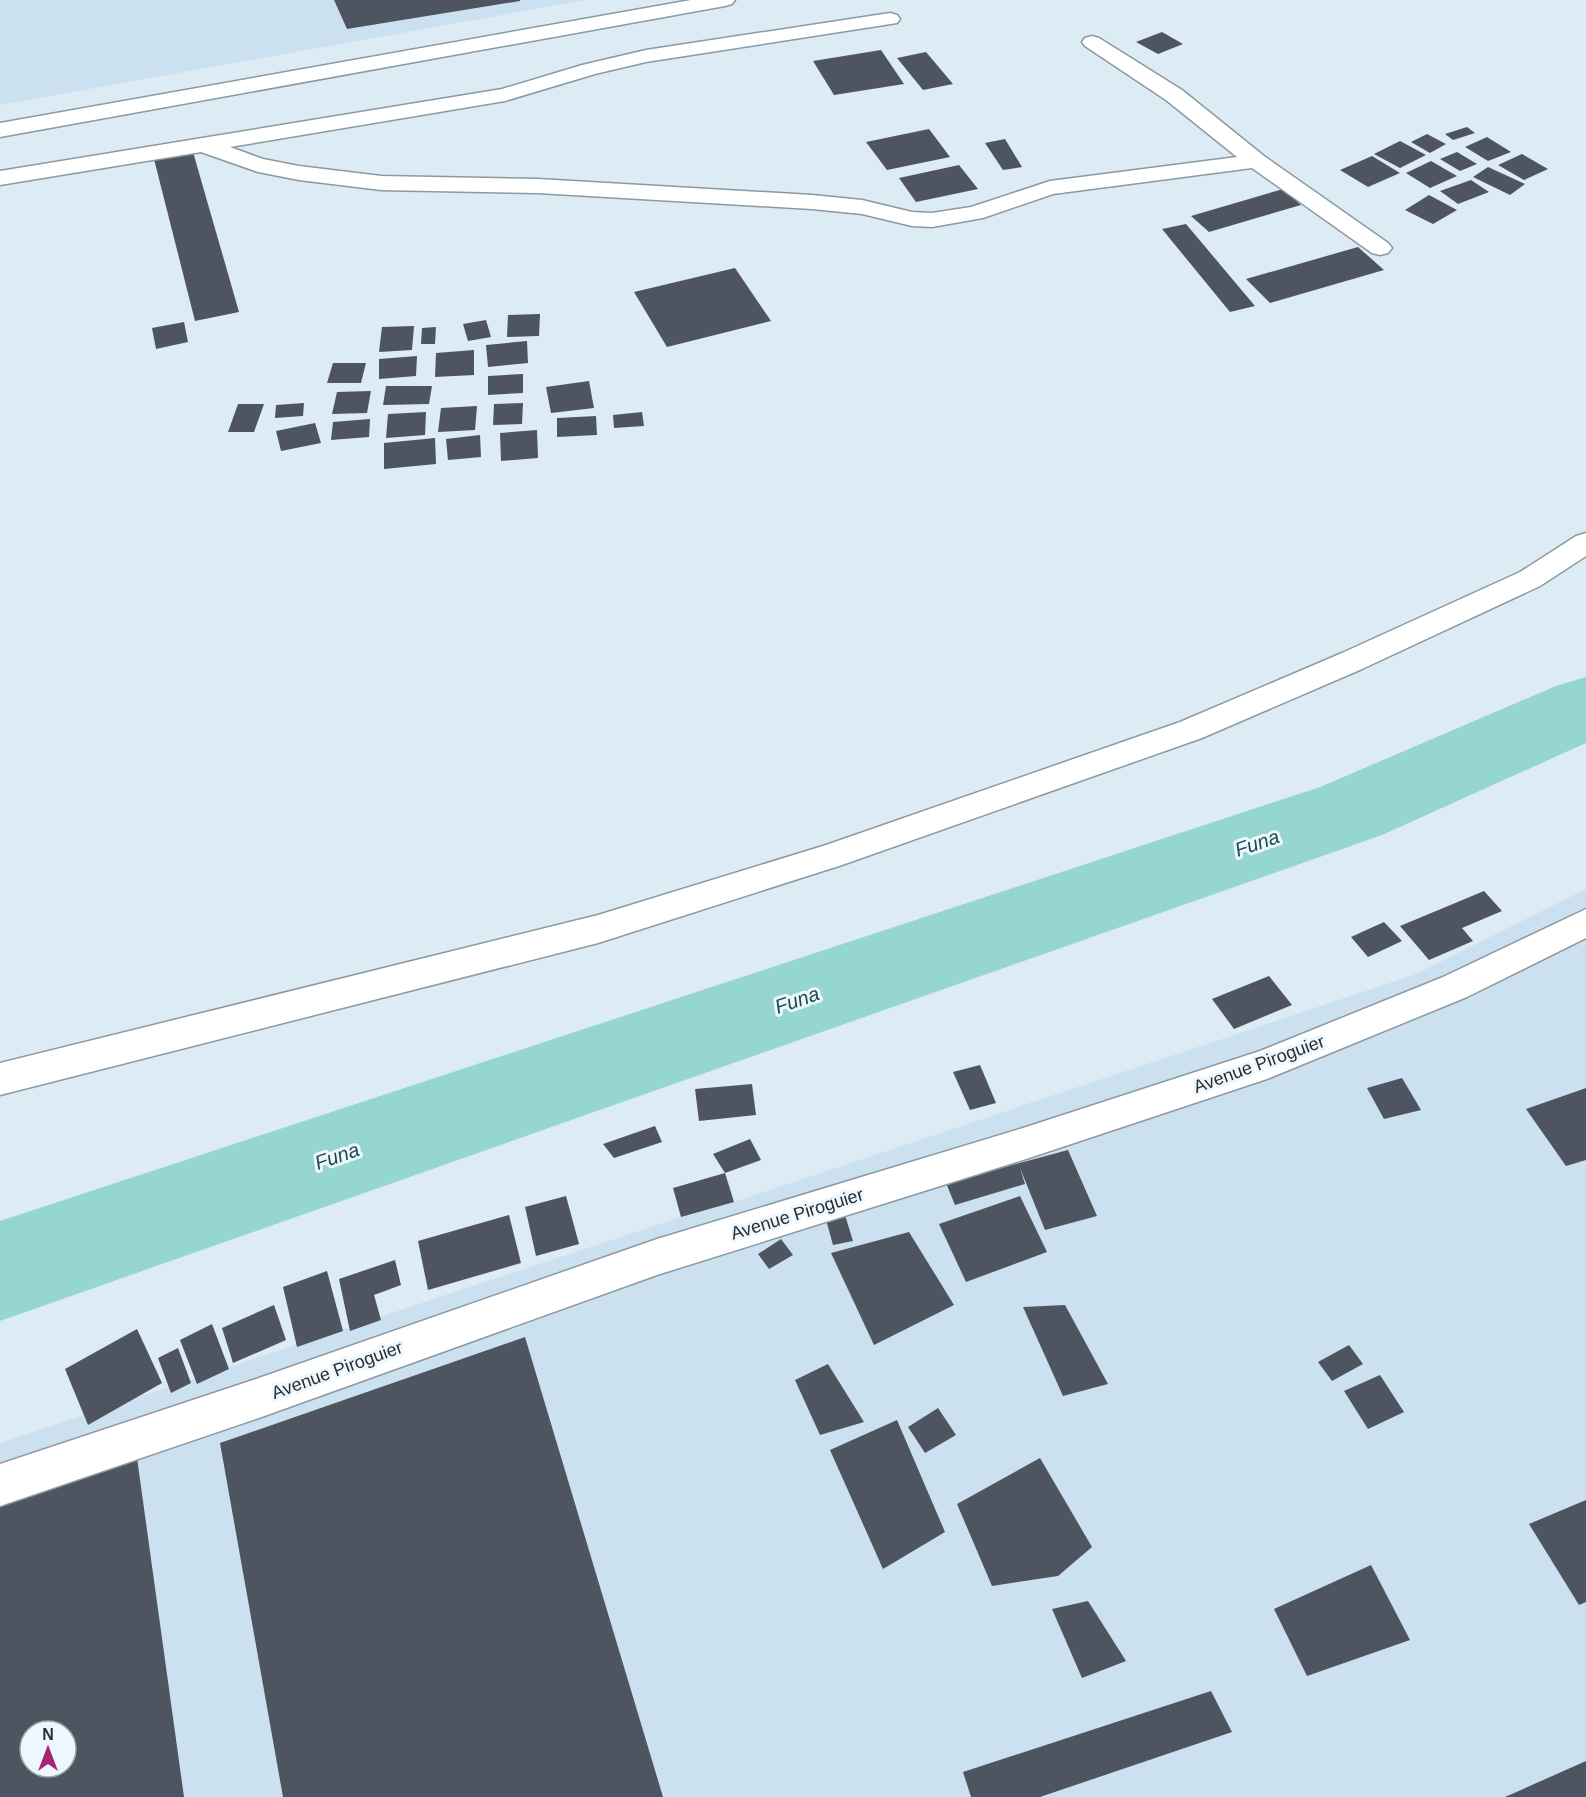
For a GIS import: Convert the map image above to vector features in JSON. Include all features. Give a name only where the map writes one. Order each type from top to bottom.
[{"type":"street","points":[[0,130],[725,0]]},
{"type":"street","points":[[0,178],[505,96],[589,69],[646,56],[890,19]]},
{"type":"street","points":[[1092,42],[1174,95],[1256,162],[1380,248]]},
{"type":"street","points":[[204,145],[258,165],[299,173],[381,183],[538,186],[812,202],[862,207],[912,219],[932,220],[975,213],[1050,188],[1256,162]]},
{"type":"street","points":[[0,1079],[598,929],[831,856],[1191,730],[1352,661],[1530,579],[1586,543]]},
{"type":"street","name":"Avenue Piroguier","points":[[0,1485],[256,1399],[657,1257],[1023,1144],[1267,1064],[1455,987],[1586,923]]},
{"type":"shaded area","points":[[0,0],[585,0],[0,105]]},
{"type":"shaded area","points":[[1586,889],[1586,1797],[0,1797],[0,1443],[681,1217],[734,1202],[1414,975]]},
{"type":"building","points":[[334,0],[520,0],[520,1],[347,29]]},
{"type":"building","points":[[1162,32],[1183,44],[1158,54],[1136,42]]},
{"type":"building","points":[[881,50],[904,84],[834,95],[813,61]]},
{"type":"building","points":[[926,52],[953,84],[923,90],[897,58]]},
{"type":"building","points":[[1467,127],[1475,133],[1453,140],[1445,134]]},
{"type":"building","points":[[929,129],[950,157],[887,170],[866,142]]},
{"type":"building","points":[[1427,134],[1446,144],[1430,153],[1411,142]]},
{"type":"building","points":[[1487,137],[1511,152],[1488,161],[1465,147]]},
{"type":"building","points":[[1005,139],[1022,167],[1003,170],[985,143]]},
{"type":"building","points":[[1400,141],[1426,155],[1400,168],[1374,154]]},
{"type":"building","points":[[193,152],[239,312],[195,321],[154,159]]},
{"type":"building","points":[[1457,152],[1477,164],[1460,171],[1440,159]]},
{"type":"building","points":[[1522,154],[1548,169],[1524,180],[1498,165]]},
{"type":"building","points":[[1372,156],[1400,173],[1368,187],[1340,170]]},
{"type":"building","points":[[1431,161],[1457,176],[1430,188],[1406,173]]},
{"type":"building","points":[[959,165],[978,189],[916,202],[899,178]]},
{"type":"building","points":[[1488,167],[1525,184],[1510,195],[1473,177]]},
{"type":"building","points":[[1471,180],[1489,192],[1458,204],[1440,191]]},
{"type":"building","points":[[1283,189],[1301,205],[1209,232],[1191,216]]},
{"type":"building","points":[[1429,195],[1457,210],[1433,224],[1405,210]]},
{"type":"building","points":[[1186,224],[1255,306],[1230,312],[1162,229]]},
{"type":"building","points":[[1358,247],[1384,270],[1270,303],[1246,279]]},
{"type":"building","points":[[735,268],[771,321],[667,347],[634,292]]},
{"type":"building","points":[[540,314],[539,336],[507,337],[508,315]]},
{"type":"building","points":[[486,320],[491,337],[468,341],[463,324]]},
{"type":"building","points":[[184,322],[188,342],[156,349],[152,328]]},
{"type":"building","points":[[414,326],[412,350],[379,352],[382,327]]},
{"type":"building","points":[[436,327],[435,344],[421,344],[422,328]]},
{"type":"building","points":[[527,341],[528,363],[488,367],[486,345]]},
{"type":"building","points":[[474,350],[474,375],[435,377],[436,353]]},
{"type":"building","points":[[417,356],[416,376],[379,379],[379,359]]},
{"type":"building","points":[[333,363],[366,363],[361,383],[327,383]]},
{"type":"building","points":[[523,374],[523,393],[488,395],[488,376]]},
{"type":"building","points":[[589,381],[594,408],[551,413],[546,387]]},
{"type":"building","points":[[386,386],[432,386],[429,404],[383,405]]},
{"type":"building","points":[[371,391],[367,413],[332,414],[337,392]]},
{"type":"building","points":[[304,403],[303,416],[275,418],[276,405]]},
{"type":"building","points":[[523,403],[522,424],[493,425],[494,404]]},
{"type":"building","points":[[238,404],[264,404],[254,432],[228,432]]},
{"type":"building","points":[[477,406],[475,430],[438,432],[441,408]]},
{"type":"building","points":[[426,412],[425,435],[386,438],[388,414]]},
{"type":"building","points":[[642,412],[644,426],[614,428],[613,415]]},
{"type":"building","points":[[596,416],[597,435],[557,437],[557,418]]},
{"type":"building","points":[[370,419],[369,437],[331,440],[333,422]]},
{"type":"building","points":[[315,423],[321,443],[281,451],[276,431]]},
{"type":"building","points":[[537,430],[538,458],[501,461],[500,433]]},
{"type":"building","points":[[480,435],[481,457],[448,460],[446,439]]},
{"type":"building","points":[[435,438],[436,464],[384,469],[384,443]]},
{"type":"building","points":[[1484,891],[1502,911],[1462,928],[1473,941],[1429,960],[1400,926]]},
{"type":"building","points":[[1384,922],[1402,941],[1368,957],[1351,937]]},
{"type":"building","points":[[1269,976],[1292,1005],[1234,1029],[1212,999]]},
{"type":"building","points":[[980,1065],[996,1103],[970,1110],[953,1072]]},
{"type":"building","points":[[1402,1078],[1421,1110],[1384,1119],[1367,1088]]},
{"type":"building","points":[[752,1084],[756,1115],[699,1121],[695,1089]]},
{"type":"building","points":[[1586,1088],[1586,1160],[1566,1166],[1526,1109]]},
{"type":"building","points":[[655,1126],[662,1142],[614,1158],[603,1144]]},
{"type":"building","points":[[750,1139],[761,1160],[725,1173],[713,1154]]},
{"type":"building","points":[[1068,1150],[1097,1216],[1045,1230],[1020,1168],[1025,1184],[955,1205],[946,1183]]},
{"type":"building","points":[[725,1173],[734,1202],[681,1217],[673,1188]]},
{"type":"building","points":[[566,1196],[579,1244],[536,1256],[525,1207]]},
{"type":"building","points":[[1020,1196],[1047,1252],[966,1282],[939,1224]]},
{"type":"building","points":[[844,1212],[853,1241],[833,1245],[825,1216]]},
{"type":"building","points":[[509,1215],[521,1263],[428,1290],[418,1241]]},
{"type":"building","points":[[909,1232],[954,1305],[874,1345],[831,1253]]},
{"type":"building","points":[[781,1239],[793,1255],[769,1269],[758,1254]]},
{"type":"building","points":[[395,1260],[401,1285],[374,1295],[381,1320],[350,1331],[339,1279]]},
{"type":"building","points":[[327,1271],[343,1331],[297,1347],[283,1287]]},
{"type":"building","points":[[274,1305],[286,1340],[233,1363],[222,1328]]},
{"type":"building","points":[[1065,1305],[1108,1384],[1063,1396],[1023,1307]]},
{"type":"building","points":[[212,1324],[229,1369],[197,1384],[180,1340]]},
{"type":"building","points":[[137,1329],[162,1383],[88,1425],[65,1369]]},
{"type":"building","points":[[525,1337],[663,1797],[283,1797],[220,1443]]},
{"type":"building","points":[[1349,1345],[1363,1364],[1332,1381],[1318,1362]]},
{"type":"building","points":[[178,1348],[191,1383],[171,1393],[158,1358]]},
{"type":"building","points":[[828,1364],[864,1422],[820,1435],[795,1380]]},
{"type":"building","points":[[1380,1375],[1404,1412],[1368,1429],[1344,1391]]},
{"type":"building","points":[[938,1408],[956,1435],[925,1453],[908,1427]]},
{"type":"building","points":[[897,1420],[945,1532],[883,1569],[830,1450]]},
{"type":"building","points":[[137,1458],[184,1797],[0,1797],[0,1505]]},
{"type":"building","points":[[1040,1458],[1092,1547],[1058,1576],[992,1586],[957,1504]]},
{"type":"building","points":[[1586,1500],[1586,1602],[1579,1605],[1529,1524]]},
{"type":"building","points":[[1371,1565],[1410,1640],[1307,1676],[1274,1609]]},
{"type":"building","points":[[1088,1601],[1126,1661],[1082,1678],[1052,1609]]},
{"type":"building","points":[[1211,1691],[1232,1732],[1040,1797],[971,1797],[963,1772]]},
{"type":"building","points":[[1586,1761],[1586,1797],[1505,1797]]},
{"type":"waterway","name":"Funa","points":[[0,1271],[1351,811],[1586,708]]}]
